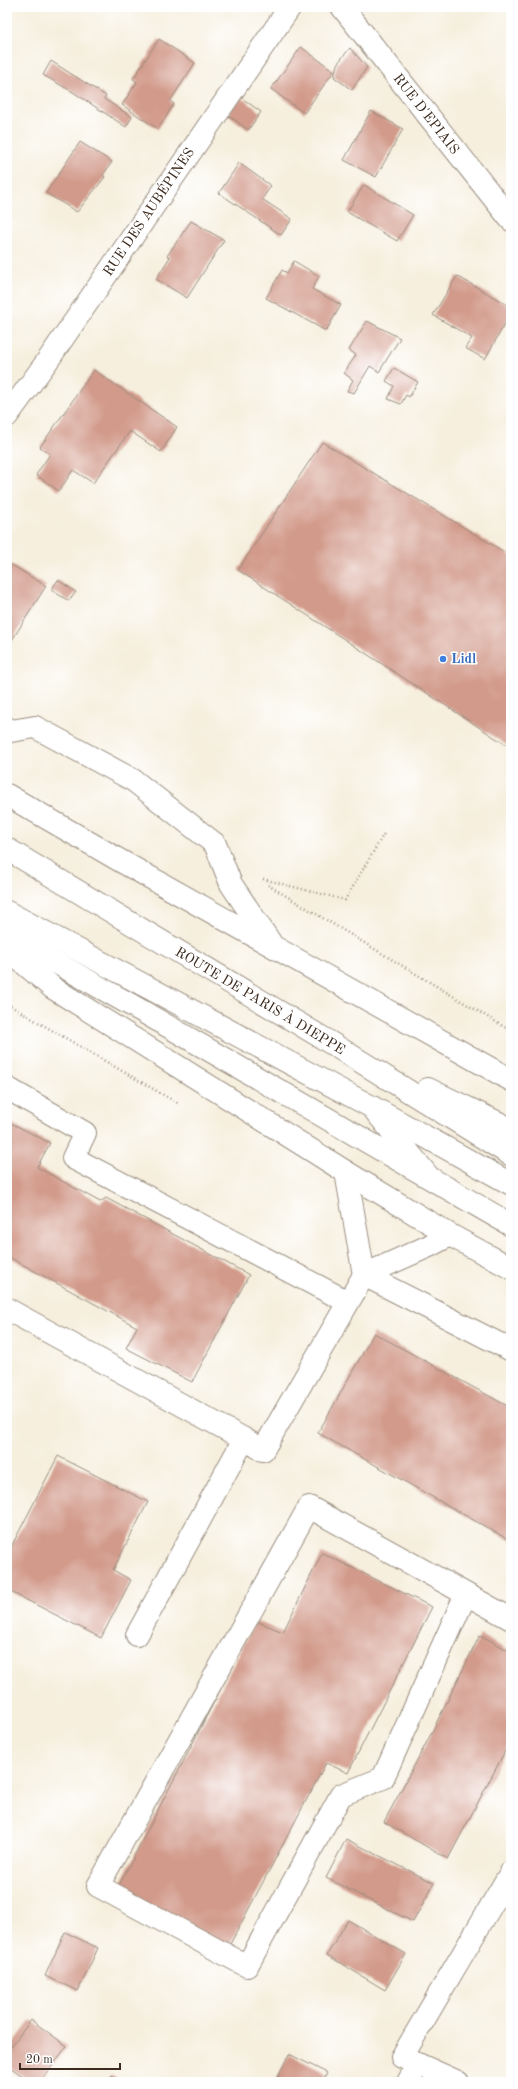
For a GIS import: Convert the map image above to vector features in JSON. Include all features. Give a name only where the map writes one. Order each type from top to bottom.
[{"type":"main road","name":"RUE DES AUBÉPINES","points":[[7,416],[52,354],[290,7]]},
{"type":"main road","name":"RUE D'EPIAIS","points":[[342,7],[511,220]]},
{"type":"main road","points":[[7,728],[11,730],[35,727],[134,780],[215,844],[231,884],[273,946]]},
{"type":"main road","points":[[7,795],[119,860],[511,1080]]},
{"type":"main road","name":"ROUTE DE PARIS À DIEPPE","points":[[7,849],[326,1040],[511,1155]]},
{"type":"main road","points":[[7,912],[372,1107],[511,1184]]},
{"type":"main road","points":[[7,935],[133,1006],[511,1225]]},
{"type":"main road","points":[[7,950],[53,988],[346,1172],[450,1235],[511,1268]]},
{"type":"main road","points":[[7,972],[33,971]]},
{"type":"main road","points":[[326,1040],[511,1129]]},
{"type":"main road","points":[[7,1088],[85,1133],[73,1158],[348,1302]]},
{"type":"main road","points":[[372,1107],[428,1177]]},
{"type":"main road","points":[[346,1172],[364,1275]]},
{"type":"main road","points":[[7,1309],[263,1450],[364,1275],[450,1235]]},
{"type":"main road","points":[[364,1275],[511,1350]]},
{"type":"main road","points":[[137,1635],[244,1439]]},
{"type":"main road","points":[[466,1594],[383,1778],[341,1795],[247,1966],[98,1886],[309,1507],[466,1594],[511,1619]]},
{"type":"main road","points":[[458,2082],[409,2067],[511,1872]]},
{"type":"path","points":[[231,884],[253,876],[345,900],[385,832]]},
{"type":"path","points":[[253,876],[511,1031]]},
{"type":"building","points":[[159,39],[195,63],[170,101],[174,104],[158,129],[122,105],[137,82],[133,79]]},
{"type":"building","points":[[301,47],[334,71],[304,113],[271,89]]},
{"type":"building","points":[[350,48],[367,67],[352,90],[334,77],[337,64]]},
{"type":"building","points":[[51,61],[106,96],[104,99],[132,117],[126,127],[73,92],[43,75]]},
{"type":"building","points":[[239,96],[261,112],[248,130],[227,114]]},
{"type":"building","points":[[371,111],[403,129],[376,177],[344,160]]},
{"type":"building","points":[[80,142],[112,162],[103,175],[105,177],[77,212],[46,193]]},
{"type":"building","points":[[239,163],[271,186],[262,199],[292,219],[281,235],[219,193]]},
{"type":"building","points":[[364,185],[413,215],[397,241],[347,212]]},
{"type":"building","points":[[191,221],[224,240],[187,298],[156,279],[170,257],[167,256]]},
{"type":"building","points":[[294,261],[319,276],[312,289],[341,305],[326,331],[266,298],[282,270],[287,273]]},
{"type":"building","points":[[457,276],[511,307],[511,313],[485,359],[465,348],[472,338],[433,315]]},
{"type":"building","points":[[367,321],[400,338],[379,372],[370,366],[354,393],[347,391],[353,380],[344,373],[356,355],[349,350]]},
{"type":"building","points":[[394,368],[418,382],[409,397],[406,395],[401,404],[388,399],[394,386],[386,381]]},
{"type":"building","points":[[94,370],[177,427],[161,452],[130,431],[93,483],[73,470],[59,491],[36,475],[50,454],[40,447]]},
{"type":"building","name":"Lidl","points":[[322,442],[511,556],[511,748],[238,570]]},
{"type":"building","points":[[7,562],[46,586],[7,648]]},
{"type":"building","points":[[58,580],[76,592],[69,601],[51,590]]},
{"type":"building","points":[[7,1121],[50,1143],[37,1167],[100,1202],[106,1198],[249,1275],[192,1382],[126,1348],[137,1327],[7,1256]]},
{"type":"building","points":[[374,1333],[511,1408],[511,1541],[318,1433]]},
{"type":"building","points":[[58,1456],[148,1502],[113,1570],[131,1580],[101,1638],[7,1590],[7,1555]]},
{"type":"building","points":[[322,1553],[432,1607],[348,1773],[326,1763],[228,1948],[116,1891],[256,1621],[283,1632]]},
{"type":"building","points":[[480,1635],[511,1652],[511,1740],[448,1859],[384,1822],[429,1738]]},
{"type":"building","points":[[346,1839],[434,1883],[413,1922],[326,1878]]},
{"type":"building","points":[[348,1920],[406,1954],[385,1990],[327,1955]]},
{"type":"building","points":[[65,1932],[98,1948],[78,1991],[45,1976]]},
{"type":"building","points":[[31,2020],[67,2046],[40,2082],[31,2082],[7,2065],[7,2052]]},
{"type":"building","points":[[289,2054],[327,2073],[323,2082],[275,2082]]},
{"type":"building","points":[[112,2075],[123,2082],[107,2082]]},
{"type":"place","name":"Lidl","points":[[443,659]]}]
